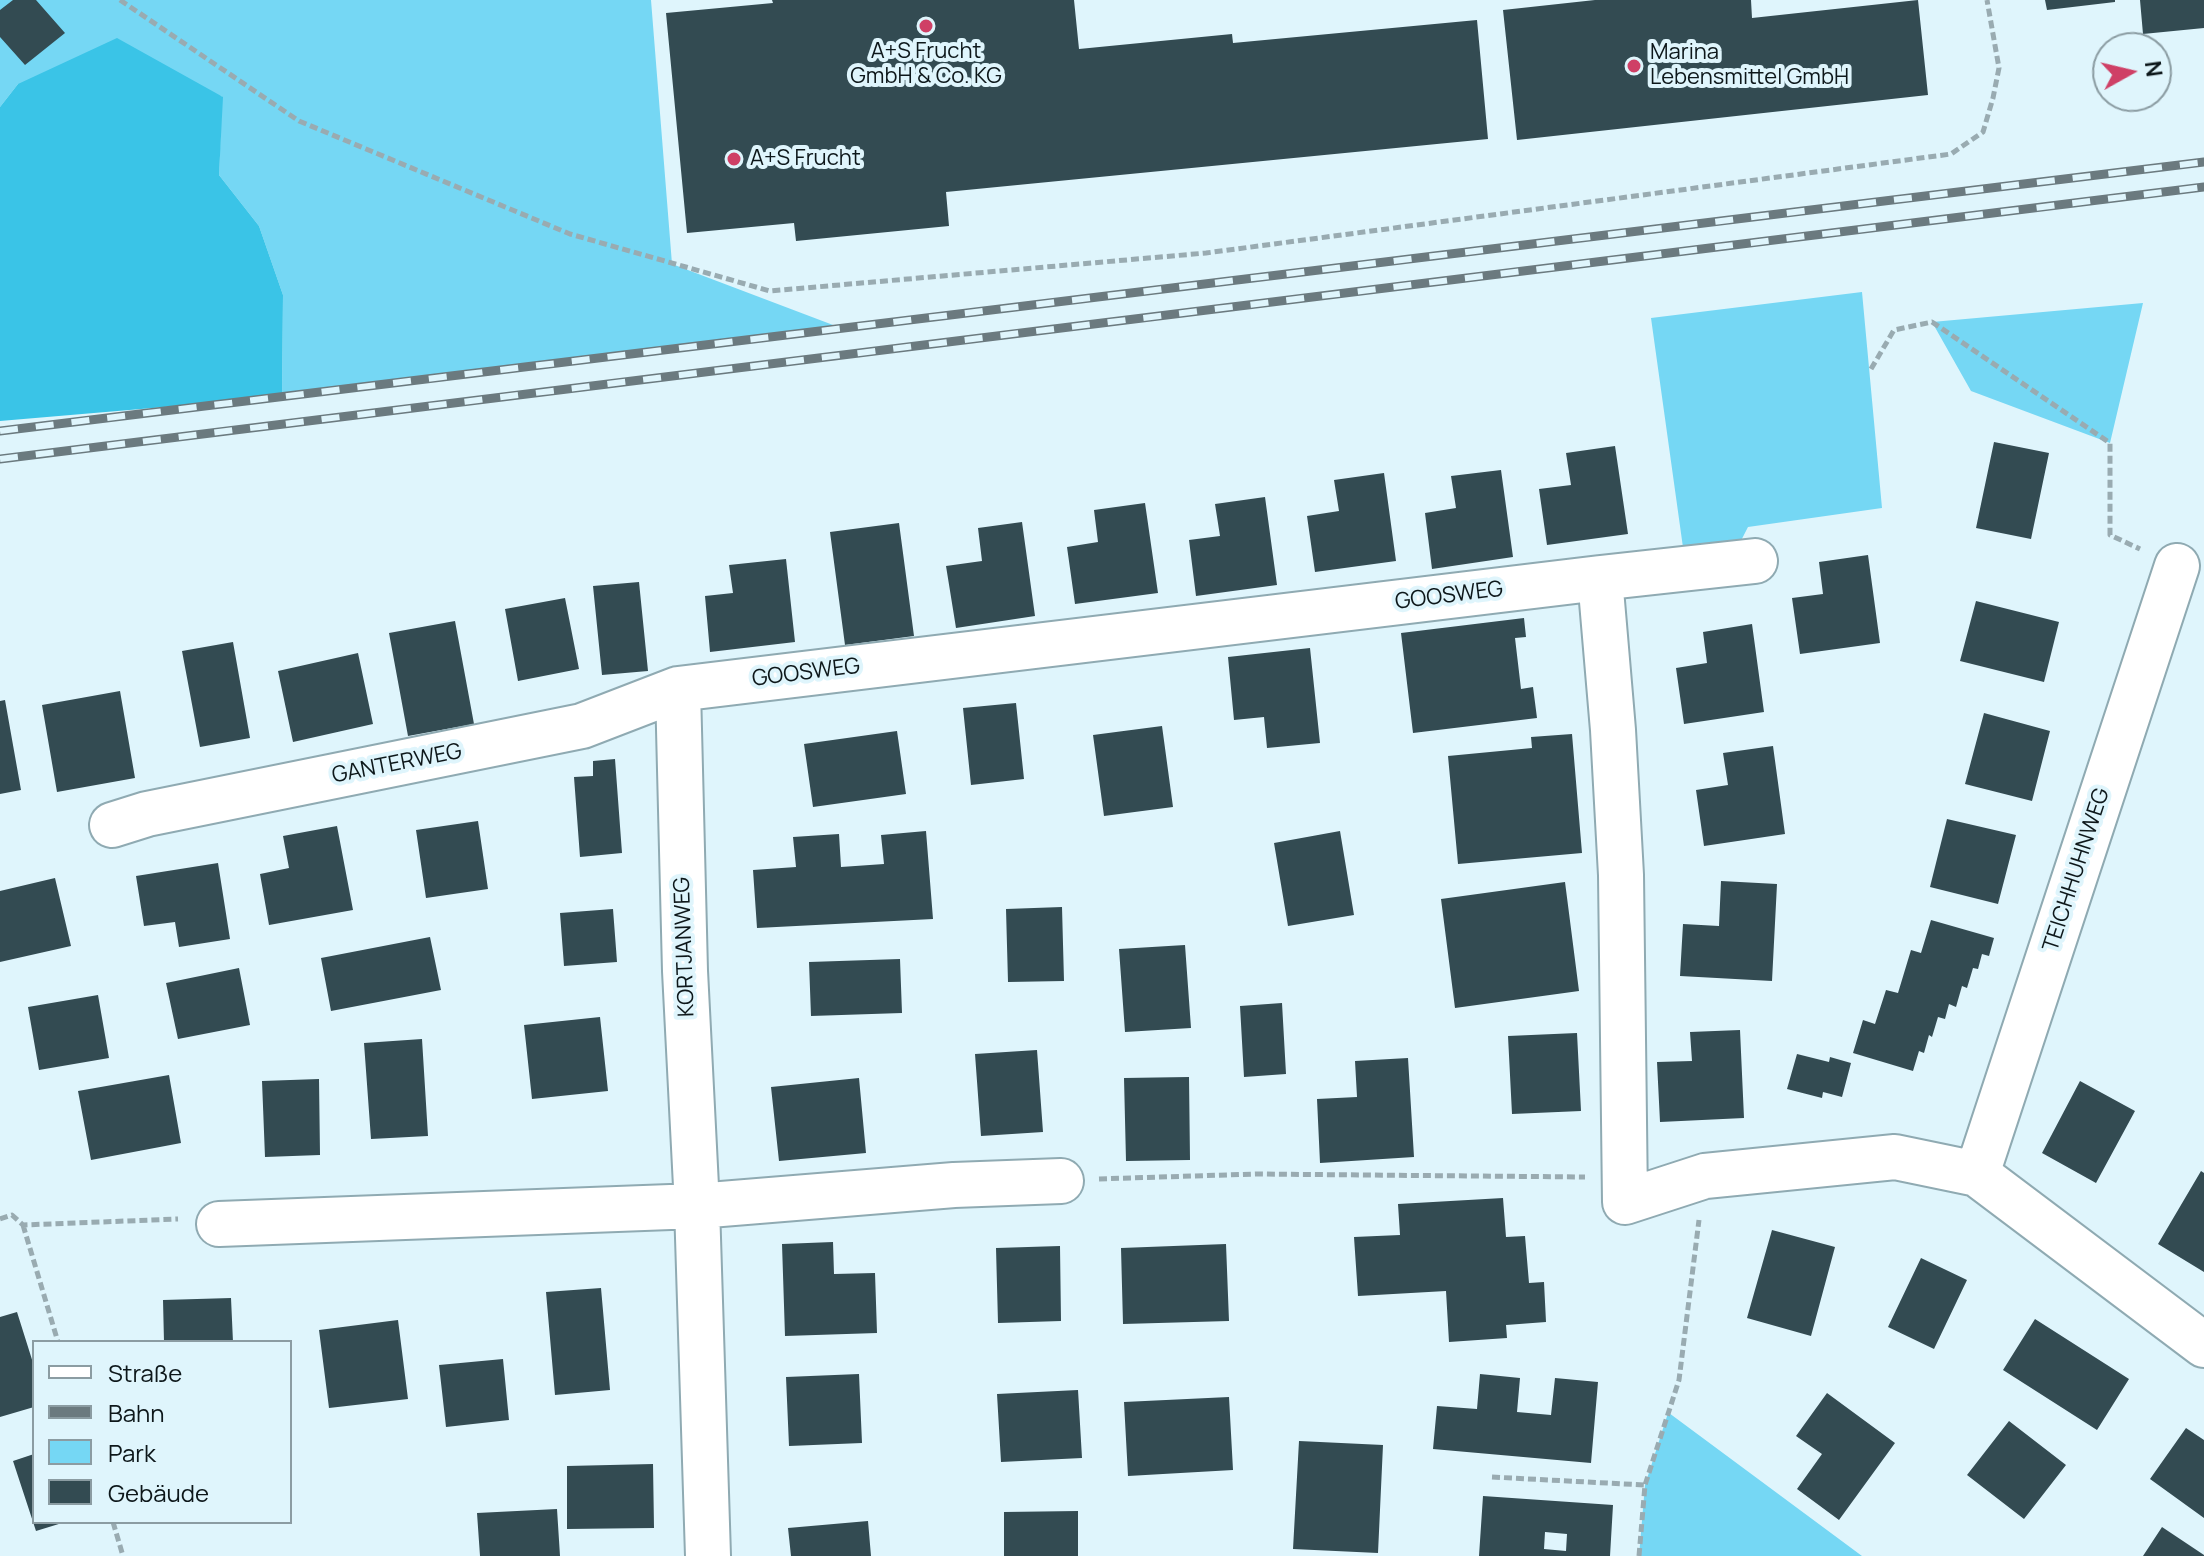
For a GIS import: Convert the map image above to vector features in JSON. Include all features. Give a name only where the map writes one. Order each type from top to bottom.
[{"type":"street","name":"GOOSWEG","points":[[678,689],[1755,561]]},
{"type":"street","name":"TEICHHUHNWEG","points":[[1977,1174],[2177,566]]},
{"type":"street","points":[[1600,578],[1621,875],[1625,1202],[1705,1176],[1895,1157],[1977,1174],[2204,1345]]},
{"type":"street","name":"GANTERWEG","points":[[112,825],[147,814],[582,726],[678,689]]},
{"type":"street","name":"KORTJANWEG","points":[[678,689],[685,971],[697,1206],[708,1556]]},
{"type":"street","points":[[219,1224],[697,1206],[954,1185],[1061,1181]]},
{"type":"path","points":[[120,0],[299,121],[570,234],[770,291],[1206,253],[1951,154],[1983,132],[1993,98],[1999,68],[1987,0]]},
{"type":"path","points":[[1871,369],[1894,330],[1932,322],[2110,443],[2110,535],[2177,566]]},
{"type":"path","points":[[1061,1181],[1256,1174],[1599,1177],[1625,1202]]},
{"type":"path","points":[[1639,1556],[1645,1485],[1679,1380],[1705,1176]]},
{"type":"path","points":[[0,1219],[12,1215],[23,1225],[57,1340]]},
{"type":"path","points":[[23,1225],[194,1218],[219,1224]]},
{"type":"path","points":[[1492,1477],[1645,1485]]},
{"type":"path","points":[[114,1524],[123,1556]]},
{"type":"green space","points":[[0,0],[651,0],[672,264],[841,328],[282,397],[283,295],[259,226],[219,175],[222,96],[18,84],[0,107]]},
{"type":"green space","points":[[1862,292],[1882,508],[1748,527],[1729,564],[1686,569],[1651,318]]},
{"type":"green space","points":[[2143,303],[2110,443],[1971,391],[1932,322]]},
{"type":"green space","points":[[1668,1413],[1862,1556],[1639,1556],[1645,1485]]},
{"type":"shaded area","points":[[117,38],[223,97],[219,175],[259,226],[283,295],[282,397],[0,421],[0,107],[18,84]]},
{"type":"building","points":[[13,0],[36,0],[65,33],[25,65],[0,37],[0,10]]},
{"type":"building","points":[[772,0],[1074,0],[1079,49],[1232,34],[1233,43],[1477,20],[1488,139],[946,192],[949,226],[796,241],[794,223],[687,233],[666,13],[773,3]]},
{"type":"building","name":"Marina Lebensmittel GmbH","points":[[1595,0],[1751,0],[1752,18],[1918,0],[1928,95],[1517,140],[1503,10]]},
{"type":"building","points":[[2045,0],[2115,0],[2115,2],[2047,10]]},
{"type":"building","points":[[2140,0],[2204,0],[2204,28],[2143,32]]},
{"type":"building","points":[[1994,442],[2049,453],[2031,539],[1976,528]]},
{"type":"building","points":[[1615,446],[1628,534],[1547,545],[1539,489],[1571,485],[1566,453]]},
{"type":"building","points":[[1501,470],[1513,557],[1432,569],[1425,513],[1456,508],[1451,476]]},
{"type":"building","points":[[1384,473],[1396,561],[1315,572],[1307,516],[1339,511],[1334,480]]},
{"type":"building","points":[[1265,497],[1277,585],[1196,596],[1189,540],[1220,536],[1215,504]]},
{"type":"building","points":[[1145,503],[1158,593],[1075,604],[1067,547],[1098,542],[1094,510]]},
{"type":"building","points":[[1022,522],[1035,616],[956,628],[946,566],[982,561],[978,528]]},
{"type":"building","points":[[899,523],[914,636],[845,645],[830,532]]},
{"type":"building","points":[[1868,555],[1880,643],[1800,654],[1792,598],[1823,594],[1819,562]]},
{"type":"building","points":[[786,559],[795,642],[710,652],[705,596],[733,593],[729,565]]},
{"type":"building","points":[[639,582],[648,671],[602,675],[593,586]]},
{"type":"building","points":[[565,598],[579,669],[518,681],[505,609]]},
{"type":"building","points":[[1976,601],[2059,622],[2044,682],[1960,661]]},
{"type":"building","points":[[1524,618],[1526,637],[1515,638],[1521,689],[1533,687],[1537,718],[1413,733],[1401,633]]},
{"type":"building","points":[[455,621],[474,724],[408,736],[389,633]]},
{"type":"building","points":[[1752,624],[1764,712],[1684,724],[1676,668],[1707,663],[1703,632]]},
{"type":"building","points":[[233,642],[250,738],[200,747],[182,651]]},
{"type":"building","points":[[1310,648],[1320,743],[1267,748],[1264,717],[1234,720],[1228,657]]},
{"type":"building","points":[[358,653],[373,724],[293,742],[278,671]]},
{"type":"building","points":[[120,691],[135,778],[57,792],[42,705]]},
{"type":"building","points":[[5,700],[21,790],[0,794],[0,701]]},
{"type":"building","points":[[1016,703],[1024,779],[971,785],[963,708]]},
{"type":"building","points":[[1984,713],[2050,731],[2032,801],[1965,784]]},
{"type":"building","points":[[1162,726],[1173,807],[1104,816],[1093,735]]},
{"type":"building","points":[[897,731],[906,794],[813,807],[804,744]]},
{"type":"building","points":[[1572,734],[1582,853],[1458,864],[1448,756],[1532,748],[1531,737]]},
{"type":"building","points":[[1773,746],[1785,834],[1704,846],[1696,790],[1728,785],[1723,753]]},
{"type":"building","points":[[615,759],[622,853],[580,857],[574,777],[593,776],[593,761]]},
{"type":"building","points":[[1947,819],[2016,835],[1998,904],[1930,887]]},
{"type":"building","points":[[478,821],[488,889],[426,898],[416,830]]},
{"type":"building","points":[[337,826],[353,910],[269,925],[260,874],[289,868],[283,836]]},
{"type":"building","points":[[926,831],[933,919],[757,928],[753,870],[796,867],[793,837],[839,834],[841,867],[884,864],[881,835]]},
{"type":"building","points":[[1340,831],[1354,915],[1288,926],[1274,843]]},
{"type":"building","points":[[218,863],[230,939],[179,947],[175,922],[144,926],[136,876]]},
{"type":"building","points":[[55,878],[71,946],[0,962],[0,891]]},
{"type":"building","points":[[1721,881],[1777,884],[1772,981],[1680,976],[1683,924],[1719,926]]},
{"type":"building","points":[[1565,882],[1579,991],[1455,1008],[1441,899]]},
{"type":"building","points":[[1062,907],[1064,981],[1008,982],[1006,909]]},
{"type":"building","points":[[613,909],[617,962],[564,966],[560,913]]},
{"type":"building","points":[[1931,920],[1994,938],[1989,956],[1982,954],[1978,969],[1973,968],[1967,988],[1962,986],[1956,1007],[1949,1004],[1945,1019],[1938,1017],[1924,1053],[1919,1051],[1913,1071],[1853,1053],[1863,1020],[1875,1024],[1886,990],[1898,993],[1911,950],[1921,953]]},
{"type":"building","points":[[430,937],[441,990],[331,1011],[321,958]]},
{"type":"building","points":[[1185,945],[1191,1028],[1125,1032],[1119,949]]},
{"type":"building","points":[[900,959],[902,1013],[811,1016],[809,962]]},
{"type":"building","points":[[239,968],[250,1025],[178,1039],[166,983]]},
{"type":"building","points":[[98,995],[109,1058],[39,1070],[28,1007]]},
{"type":"building","points":[[1282,1003],[1286,1074],[1244,1077],[1240,1006]]},
{"type":"building","points":[[600,1017],[608,1091],[532,1099],[524,1025]]},
{"type":"building","points":[[1740,1030],[1744,1118],[1660,1122],[1657,1062],[1692,1061],[1690,1032]]},
{"type":"building","points":[[1577,1033],[1581,1111],[1512,1114],[1508,1036]]},
{"type":"building","points":[[422,1039],[428,1136],[371,1139],[364,1043]]},
{"type":"building","points":[[1037,1050],[1043,1132],[981,1136],[975,1054]]},
{"type":"building","points":[[1797,1054],[1829,1062],[1830,1057],[1851,1063],[1842,1097],[1823,1092],[1822,1098],[1787,1089]]},
{"type":"building","points":[[1408,1058],[1414,1157],[1320,1163],[1317,1099],[1357,1097],[1355,1061]]},
{"type":"building","points":[[169,1075],[181,1143],[91,1160],[78,1091]]},
{"type":"building","points":[[1189,1077],[1190,1160],[1126,1161],[1124,1078]]},
{"type":"building","points":[[859,1078],[866,1153],[779,1161],[771,1087]]},
{"type":"building","points":[[319,1079],[320,1155],[265,1157],[262,1081]]},
{"type":"building","points":[[2080,1081],[2135,1111],[2096,1183],[2042,1153]]},
{"type":"building","points":[[2201,1171],[2204,1173],[2204,1272],[2158,1244]]},
{"type":"building","points":[[1503,1198],[1506,1237],[1525,1236],[1529,1283],[1544,1282],[1546,1322],[1506,1325],[1507,1338],[1449,1342],[1446,1291],[1358,1296],[1354,1237],[1400,1235],[1398,1204]]},
{"type":"building","points":[[1772,1230],[1835,1247],[1811,1336],[1747,1318]]},
{"type":"building","points":[[833,1242],[834,1274],[875,1273],[877,1333],[785,1336],[782,1244]]},
{"type":"building","points":[[1226,1244],[1229,1321],[1123,1324],[1121,1248]]},
{"type":"building","points":[[1060,1246],[1061,1321],[998,1323],[996,1248]]},
{"type":"building","points":[[1921,1258],[1967,1280],[1934,1349],[1888,1327]]},
{"type":"building","points":[[601,1288],[610,1390],[555,1395],[546,1292]]},
{"type":"building","points":[[231,1298],[233,1340],[164,1340],[163,1300]]},
{"type":"building","points":[[17,1312],[32,1360],[32,1408],[0,1417],[0,1317]]},
{"type":"building","points":[[2035,1319],[2129,1379],[2097,1430],[2003,1370]]},
{"type":"building","points":[[398,1320],[408,1399],[329,1408],[319,1330]]},
{"type":"building","points":[[503,1359],[509,1420],[446,1427],[439,1365]]},
{"type":"building","points":[[859,1374],[862,1443],[789,1446],[786,1377]]},
{"type":"building","points":[[1480,1374],[1520,1378],[1517,1412],[1551,1415],[1555,1378],[1598,1382],[1591,1463],[1433,1449],[1437,1406],[1477,1409]]},
{"type":"building","points":[[1078,1390],[1082,1458],[1001,1462],[997,1394]]},
{"type":"building","points":[[1827,1393],[1895,1443],[1839,1520],[1797,1489],[1822,1454],[1796,1436]]},
{"type":"building","points":[[1229,1397],[1233,1470],[1128,1476],[1124,1402]]},
{"type":"building","points":[[2009,1421],[2066,1465],[2024,1519],[1967,1475]]},
{"type":"building","points":[[2186,1428],[2204,1440],[2204,1518],[2150,1479]]},
{"type":"building","points":[[1299,1441],[1383,1445],[1378,1553],[1293,1549]]},
{"type":"building","points":[[32,1455],[32,1519],[13,1461]]},
{"type":"building","points":[[653,1464],[654,1528],[567,1529],[567,1466]]},
{"type":"building","points":[[1483,1496],[1613,1505],[1610,1556],[1479,1556]],"holes":[[[1545,1532],[1567,1534],[1566,1551],[1544,1549]]]},
{"type":"building","points":[[557,1509],[560,1556],[480,1556],[477,1513]]},
{"type":"building","points":[[1078,1511],[1078,1556],[1004,1556],[1004,1512]]},
{"type":"building","points":[[868,1521],[871,1556],[791,1556],[788,1528]]},
{"type":"building","points":[[34,1524],[59,1524],[36,1531]]},
{"type":"building","points":[[2162,1527],[2204,1555],[2204,1556],[2143,1556]]},
{"type":"railway","points":[[0,431],[2204,162]]},
{"type":"railway","points":[[0,459],[2204,187]]},
{"type":"place","name":"A+S Frucht GmbH & Co. KG","points":[[926,26]]},
{"type":"place","name":"Marina Lebensmittel GmbH","points":[[1634,66]]},
{"type":"place","name":"A+S Frucht","points":[[734,159]]}]
